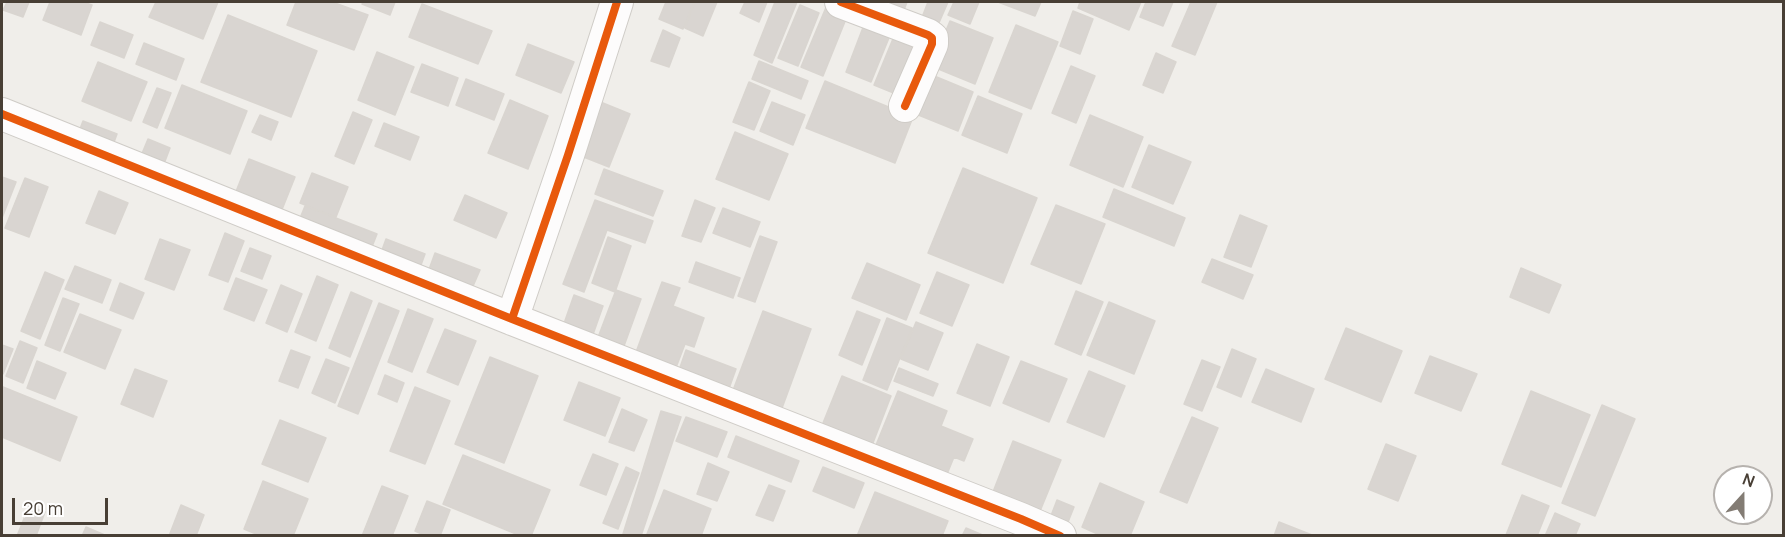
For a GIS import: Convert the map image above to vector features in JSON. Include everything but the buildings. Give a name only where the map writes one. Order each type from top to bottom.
[{"type":"street","points":[[512,319],[618,2]]},
{"type":"street","points":[[841,2],[932,38],[932,44],[905,106]]},
{"type":"street","points":[[2,114],[1060,536]]},
{"type":"cycle path","points":[[512,319],[617,2]]},
{"type":"cycle path","points":[[841,2],[932,38],[932,44],[905,106]]},
{"type":"cycle path","points":[[2,114],[1060,536]]}]
